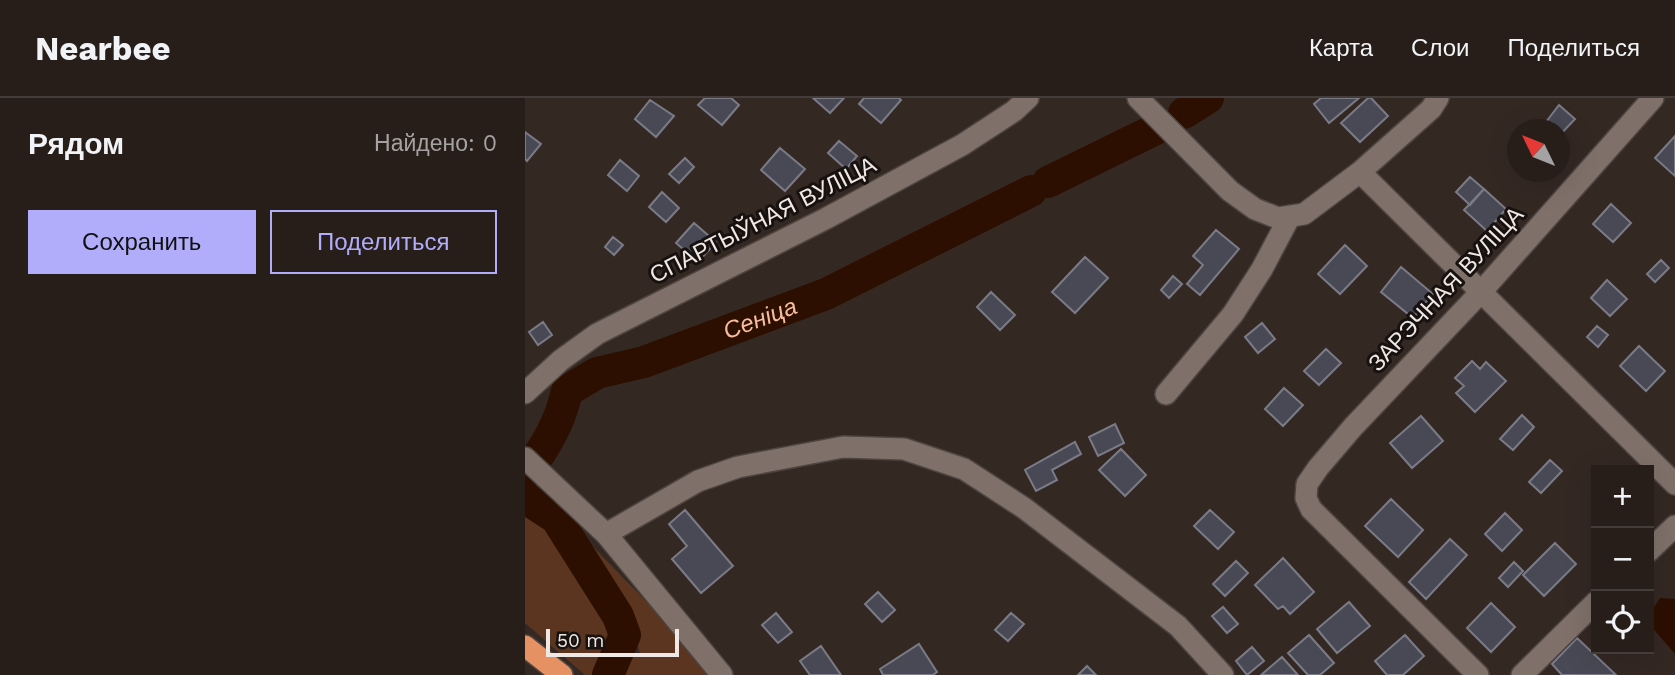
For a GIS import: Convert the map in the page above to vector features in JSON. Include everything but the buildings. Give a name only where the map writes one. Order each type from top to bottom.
[{"type":"highway","points":[[525,646],[562,675]]},
{"type":"street","name":"СПАРТЫЎНАЯ ВУЛІЦА","points":[[525,393],[561,360],[597,334],[825,219],[962,145],[1014,111],[1028,98]]},
{"type":"street","points":[[1138,98],[1230,191],[1255,209],[1278,218],[1304,214],[1360,172],[1431,109],[1438,98]]},
{"type":"street","name":"ЗАРЭЧНАЯ ВУЛІЦА","points":[[1478,675],[1311,509],[1306,498],[1307,484],[1353,427],[1481,292],[1653,98]]},
{"type":"street","points":[[1360,172],[1675,484]]},
{"type":"street","points":[[1166,394],[1233,314],[1262,269],[1290,216]]},
{"type":"street","points":[[606,534],[698,481],[738,467],[843,447],[904,449],[964,469],[1024,508],[1178,626],[1223,675]]},
{"type":"street","points":[[525,458],[606,534],[722,675]]},
{"type":"street","points":[[1654,546],[1675,526]]},
{"type":"street","points":[[1522,675],[1591,607]]},
{"type":"shaded area","points":[[536,488],[673,629],[711,675],[616,675],[624,655],[640,653],[629,618],[559,514],[533,497]]},
{"type":"shaded area","points":[[525,516],[549,521],[578,568],[616,643],[603,675],[585,675],[525,623]]},
{"type":"shaded area","points":[[1660,598],[1675,599],[1675,654],[1654,630],[1654,607]]},
{"type":"waterway","name":"Сеніца","points":[[1184,113],[1208,98]]},
{"type":"waterway","name":"Сеніца","points":[[1048,182],[1158,128]]},
{"type":"waterway","name":"Сеніца","points":[[525,474],[551,435],[567,391],[597,373],[644,362],[826,294],[1031,191]]},
{"type":"waterway","name":"Сеніца","points":[[525,498],[556,518],[618,616],[625,635],[608,675]]}]
